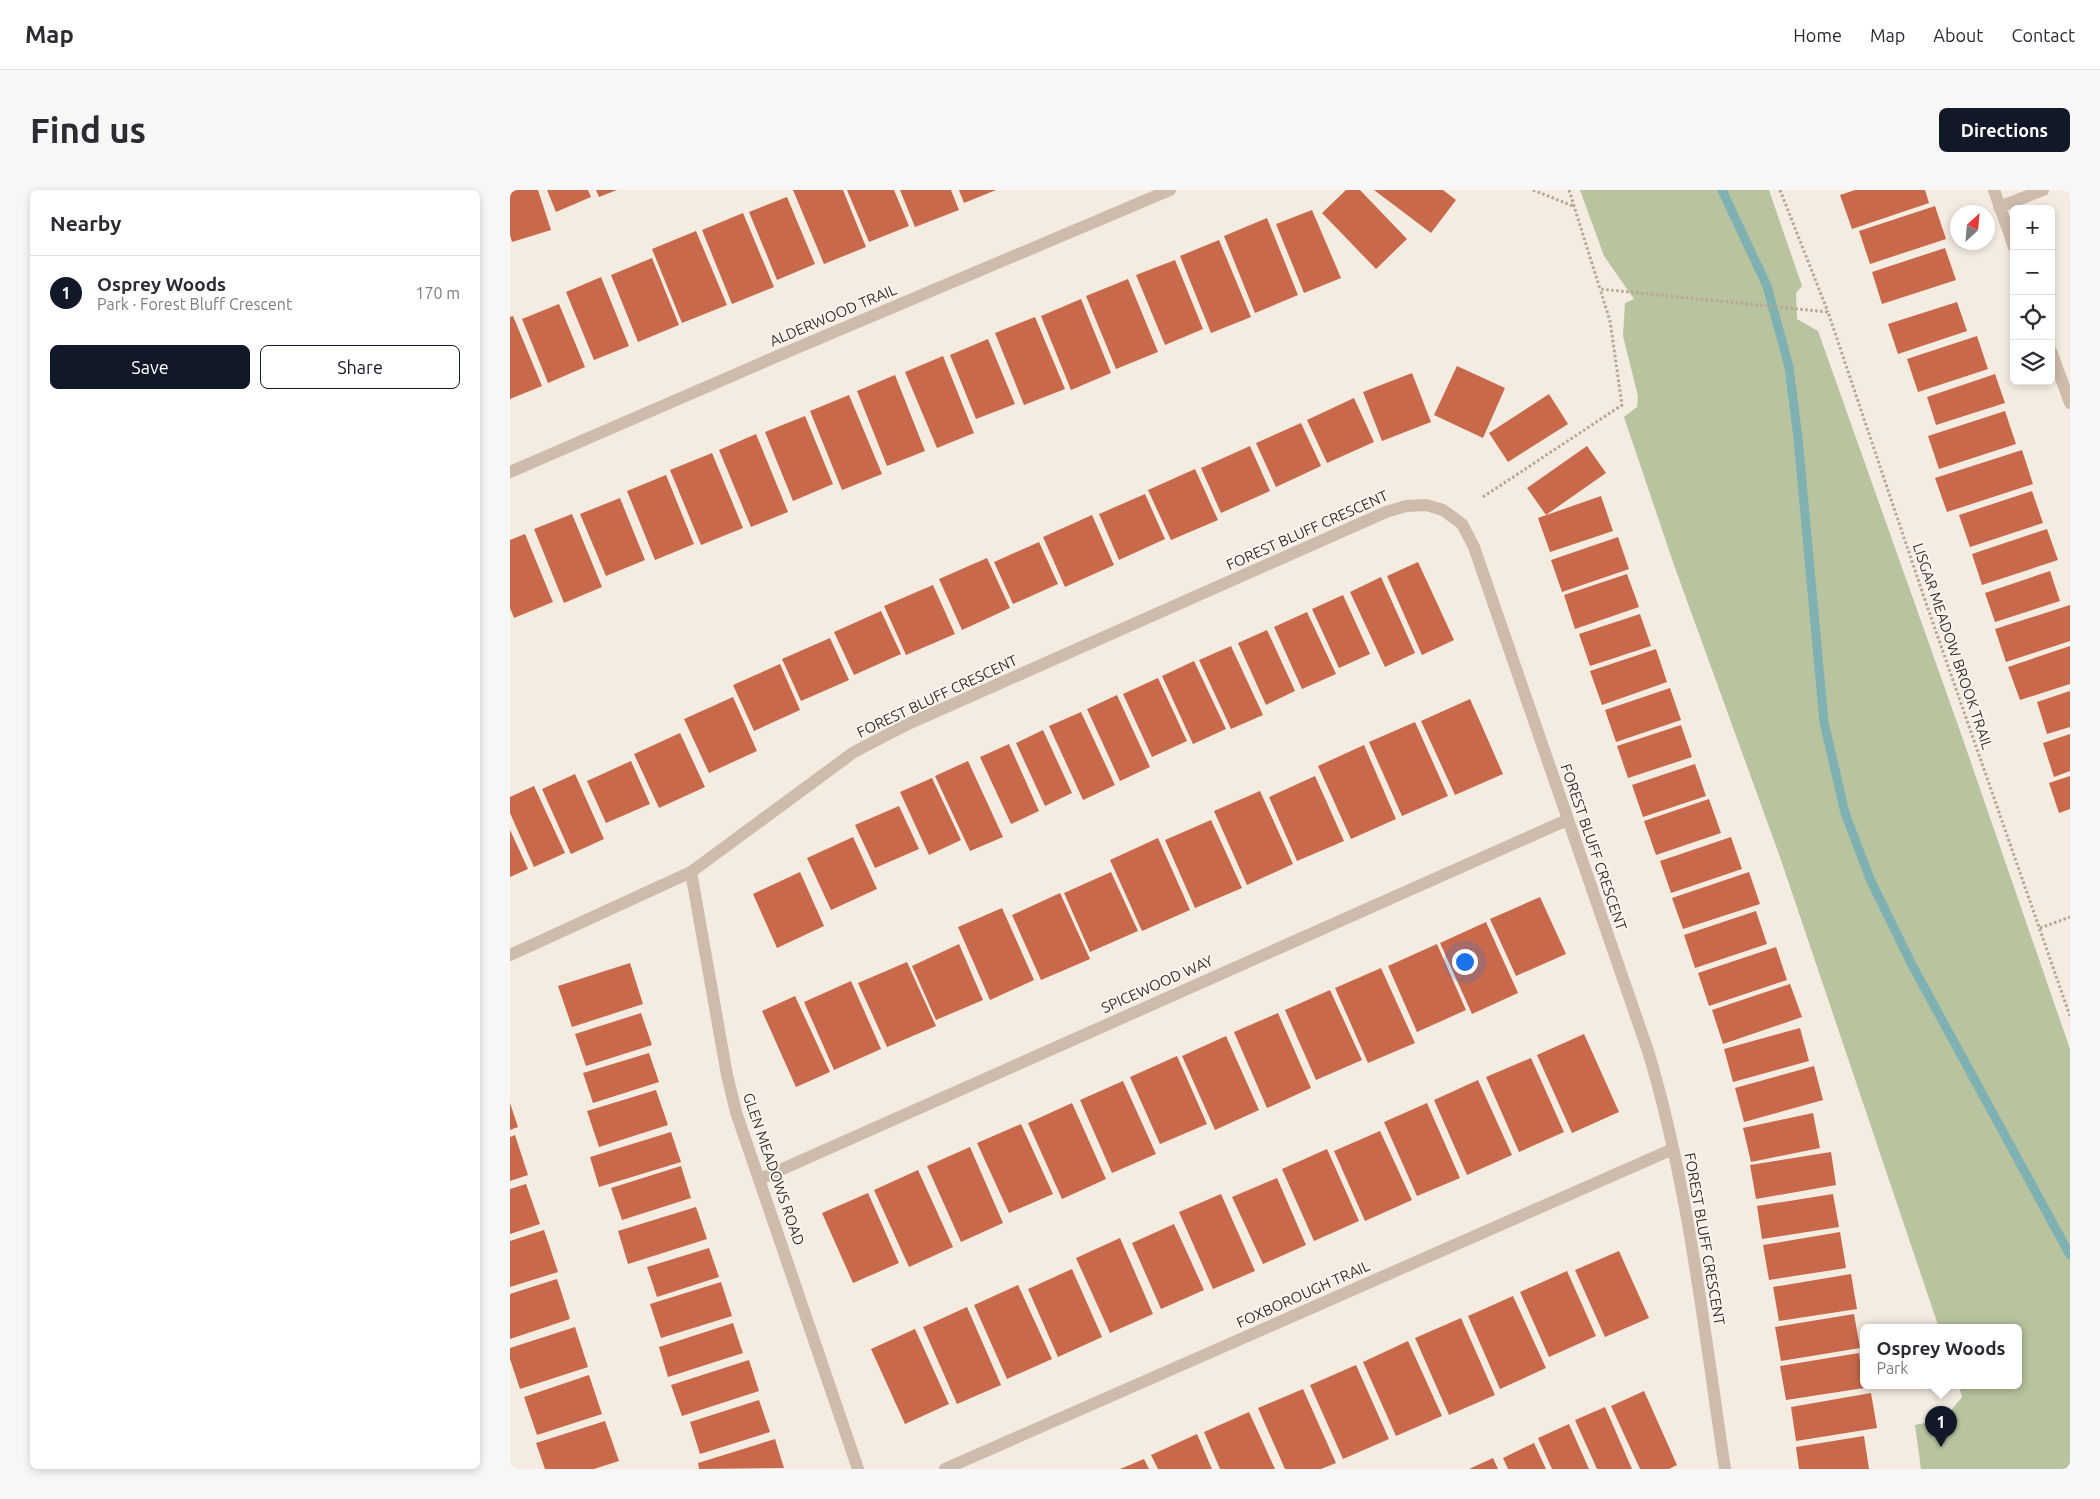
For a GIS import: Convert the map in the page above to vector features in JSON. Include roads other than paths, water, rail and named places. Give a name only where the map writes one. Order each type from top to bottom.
[{"type":"street","name":"ALDERWOOD TRAIL","points":[[510,472],[780,355],[1170,190]]},
{"type":"street","points":[[1994,190],[2010,236]]},
{"type":"street","points":[[1999,207],[2043,190]]},
{"type":"street","points":[[2055,362],[2070,403]]},
{"type":"street","name":"FOREST BLUFF CRESCENT","points":[[510,955],[691,872],[854,752],[908,724],[1386,512],[1406,506],[1426,506],[1443,510],[1462,524],[1474,547],[1648,1054],[1663,1103],[1685,1208],[1725,1469]]},
{"type":"street","name":"SPICEWOOD WAY","points":[[760,1179],[1567,820]]},
{"type":"street","name":"GLEN MEADOWS ROAD","points":[[691,872],[727,1075],[736,1112],[858,1469]]},
{"type":"street","name":"FOXBOROUGH TRAIL","points":[[945,1469],[1673,1149]]},
{"type":"waterway","points":[[1722,190],[1767,286],[1789,367],[1798,438],[1824,722],[1845,813],[1870,879],[1912,965],[2070,1255]]},
{"type":"place","name":"Osprey Woods","points":[[1941,1447]]}]
